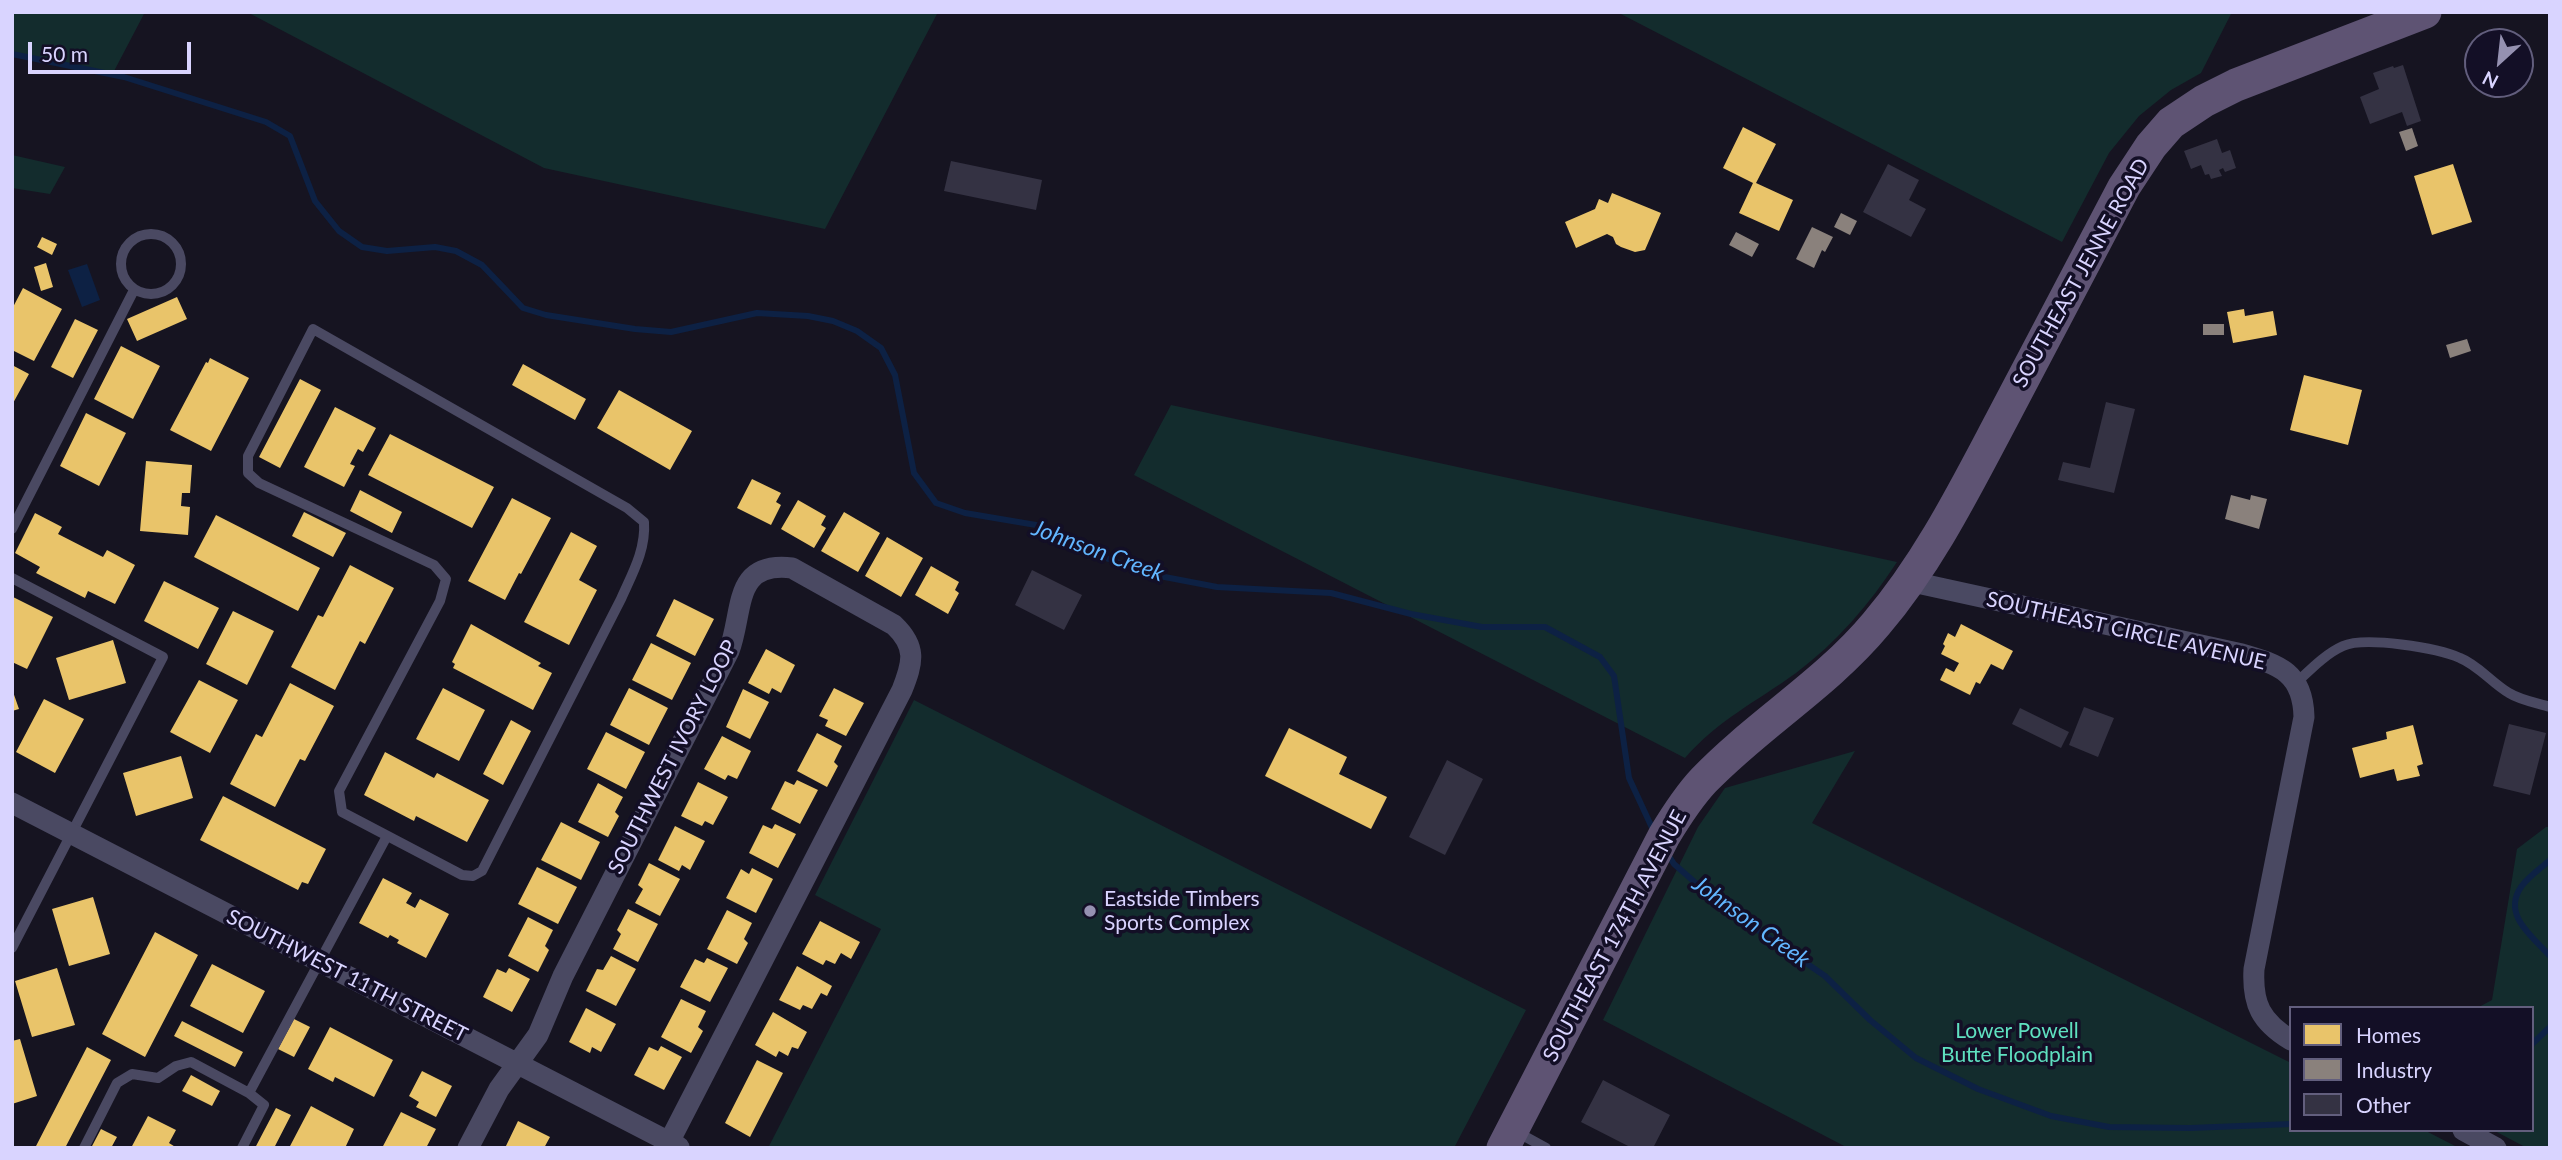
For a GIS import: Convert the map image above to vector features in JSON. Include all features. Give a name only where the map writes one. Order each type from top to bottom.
[{"type":"main road","name":"SOUTHEAST JENNE ROAD","points":[[1945,524],[2124,187],[2144,155],[2171,124],[2204,101],[2236,85],[2425,12]]},
{"type":"main road","name":"SOUTHEAST 174TH AVENUE","points":[[1508,1139],[1664,836],[1680,810],[1724,760],[1836,667],[1876,624],[1909,581],[1945,524]]},
{"type":"street","name":"SOUTHWEST IVORY LOOP","points":[[468,1148],[499,1089],[538,1035],[563,976],[729,651],[746,585],[752,575],[778,566],[792,568],[894,625],[904,634],[911,651],[911,667],[902,690],[672,1146]]},
{"type":"street","name":"SOUTHEAST CIRCLE AVENUE","points":[[1909,581],[2242,654],[2279,666],[2297,683]]},
{"type":"street","points":[[2289,1039],[2279,1033],[2261,1013],[2256,1003],[2253,984],[2304,717],[2297,683]]},
{"type":"street","name":"SOUTHWEST 11TH STREET","points":[[12,803],[517,1063],[672,1146]]},
{"type":"street","points":[[2467,1132],[2497,1148]]},
{"type":"lane","points":[[142,234],[159,234],[174,243],[182,259],[179,277],[168,290],[151,295],[134,290],[123,277],[120,260],[127,244],[142,234]]},
{"type":"lane","points":[[12,529],[134,290]]},
{"type":"lane","points":[[313,329],[627,508],[644,522],[645,536],[641,554],[621,599],[482,871],[473,876],[462,875],[387,836],[342,812],[340,791],[440,601],[446,579],[434,565],[259,483],[248,473],[248,456],[313,329]]},
{"type":"lane","points":[[12,578],[163,657],[12,948]]},
{"type":"lane","points":[[2297,683],[2318,662],[2344,645],[2378,643],[2426,648],[2462,658],[2510,694],[2550,707]]},
{"type":"lane","points":[[249,1093],[387,836]]},
{"type":"lane","points":[[84,1148],[117,1083],[132,1074],[159,1078],[176,1066],[191,1062],[249,1093],[264,1105],[242,1148]]},
{"type":"lane","points":[[1508,1139],[1546,1148]]},
{"type":"green space","points":[[12,12],[145,12],[112,75],[12,53]]},
{"type":"green space","points":[[247,12],[938,12],[825,229],[544,168]]},
{"type":"green space","points":[[1617,12],[2232,12],[2201,73],[2171,90],[2139,116],[2109,153],[2062,242]]},
{"type":"green space","points":[[12,155],[65,167],[50,194],[12,188]]},
{"type":"green space","points":[[1171,405],[1897,562],[1864,608],[1825,649],[1796,673],[1724,722],[1685,758],[1134,475]]},
{"type":"green space","name":"Eastside Timbers Sports Complex","points":[[914,700],[1526,1010],[1454,1148],[768,1148],[881,929],[815,895]]},
{"type":"green space","name":"Lower Powell Butte Floodplain","points":[[1855,751],[1812,823],[2289,1062],[2289,1132],[2428,1132],[2459,1148],[1848,1148],[1603,1020],[1698,827],[1725,788]]},
{"type":"green space","points":[[2546,827],[2550,827],[2550,1148],[2527,1148],[2497,1132],[2534,1132],[2534,1006],[2481,1006],[2492,1000],[2517,849]]},
{"type":"water","points":[[87,264],[100,300],[82,307],[68,270]]},
{"type":"building: Homes","points":[[1743,127],[1776,144],[1756,183],[1793,200],[1779,231],[1739,213],[1753,183],[1723,168]]},
{"type":"building: Homes","points":[[2453,164],[2472,222],[2432,235],[2414,176]]},
{"type":"building: Homes","points":[[1612,193],[1661,213],[1645,250],[1635,252],[1621,247],[1607,234],[1576,248],[1565,222],[1595,209],[1599,199],[1608,203]]},
{"type":"building: Homes","points":[[42,237],[57,244],[52,255],[37,247]]},
{"type":"building: Homes","points":[[46,263],[53,287],[41,291],[34,267]]},
{"type":"building: Homes","points":[[23,288],[62,309],[34,361],[12,350],[12,309]]},
{"type":"building: Homes","points":[[177,297],[187,319],[137,341],[127,319]]},
{"type":"building: Homes","points":[[2244,309],[2245,316],[2273,311],[2277,335],[2233,343],[2227,312]]},
{"type":"building: Homes","points":[[75,319],[98,330],[73,378],[51,367]]},
{"type":"building: Homes","points":[[121,346],[160,366],[133,419],[94,399]]},
{"type":"building: Homes","points":[[210,358],[249,378],[211,451],[170,430]]},
{"type":"building: Homes","points":[[523,364],[586,399],[575,420],[512,385]]},
{"type":"building: Homes","points":[[12,365],[29,374],[12,405]]},
{"type":"building: Homes","points":[[2304,375],[2362,390],[2348,445],[2290,430]]},
{"type":"building: Homes","points":[[300,379],[321,390],[280,468],[259,457]]},
{"type":"building: Homes","points":[[619,390],[692,431],[670,470],[597,428]]},
{"type":"building: Homes","points":[[335,407],[376,428],[363,452],[358,449],[350,464],[355,466],[344,487],[304,467]]},
{"type":"building: Homes","points":[[86,413],[126,433],[99,486],[60,466]]},
{"type":"building: Homes","points":[[390,434],[494,487],[472,528],[368,475]]},
{"type":"building: Homes","points":[[146,461],[192,465],[190,493],[182,493],[181,506],[190,507],[188,535],[140,531]]},
{"type":"building: Homes","points":[[752,479],[781,493],[776,502],[781,505],[771,525],[737,508]]},
{"type":"building: Homes","points":[[360,490],[402,512],[392,533],[350,511]]},
{"type":"building: Homes","points":[[512,498],[551,518],[505,600],[468,581]]},
{"type":"building: Homes","points":[[798,500],[826,516],[821,525],[826,528],[814,548],[781,529]]},
{"type":"building: Homes","points":[[304,512],[346,533],[333,557],[292,536]]},
{"type":"building: Homes","points":[[844,512],[880,533],[858,572],[821,551]]},
{"type":"building: Homes","points":[[35,513],[62,527],[58,534],[103,557],[107,550],[135,565],[115,604],[88,591],[85,598],[36,573],[40,567],[15,553]]},
{"type":"building: Homes","points":[[216,515],[320,568],[298,611],[194,557]]},
{"type":"building: Homes","points":[[571,532],[597,546],[579,580],[597,590],[569,645],[524,622]]},
{"type":"building: Homes","points":[[887,537],[923,558],[901,597],[865,576]]},
{"type":"building: Homes","points":[[350,565],[394,588],[365,644],[360,641],[335,690],[291,667],[318,615],[323,617]]},
{"type":"building: Homes","points":[[931,566],[959,582],[955,590],[959,593],[948,614],[915,595]]},
{"type":"building: Homes","points":[[164,581],[219,608],[198,649],[144,621]]},
{"type":"building: Homes","points":[[13,597],[53,617],[27,669],[12,662]]},
{"type":"building: Homes","points":[[674,599],[714,619],[695,656],[656,636]]},
{"type":"building: Homes","points":[[233,611],[274,631],[247,685],[206,664]]},
{"type":"building: Homes","points":[[471,624],[541,663],[538,666],[552,673],[533,710],[453,668],[455,664],[452,662]]},
{"type":"building: Homes","points":[[1961,624],[2013,651],[2003,670],[1991,664],[1980,684],[1976,682],[1970,695],[1940,680],[1946,668],[1954,672],[1959,663],[1941,654],[1948,633],[1955,637]]},
{"type":"building: Homes","points":[[113,640],[126,683],[69,700],[56,658]]},
{"type":"building: Homes","points":[[651,643],[691,663],[672,700],[632,680]]},
{"type":"building: Homes","points":[[766,649],[795,665],[781,693],[772,688],[769,694],[748,683]]},
{"type":"building: Homes","points":[[199,680],[238,700],[210,753],[170,732]]},
{"type":"building: Homes","points":[[290,683],[334,706],[305,761],[300,759],[275,807],[230,784],[256,734],[262,737]]},
{"type":"building: Homes","points":[[443,688],[485,710],[459,761],[416,739]]},
{"type":"building: Homes","points":[[629,688],[668,708],[649,745],[610,725]]},
{"type":"building: Homes","points":[[834,688],[864,703],[846,736],[825,726],[828,720],[819,716]]},
{"type":"building: Homes","points":[[12,689],[19,709],[12,711]]},
{"type":"building: Homes","points":[[743,689],[769,702],[750,739],[726,727]]},
{"type":"building: Homes","points":[[44,699],[84,719],[55,773],[16,752]]},
{"type":"building: Homes","points":[[511,720],[531,731],[503,785],[483,774]]},
{"type":"building: Homes","points":[[2413,725],[2423,764],[2417,766],[2420,776],[2397,781],[2394,769],[2360,778],[2352,748],[2387,739],[2386,732]]},
{"type":"building: Homes","points":[[1289,728],[1347,757],[1339,774],[1387,797],[1371,829],[1265,776]]},
{"type":"building: Homes","points":[[606,732],[645,752],[626,789],[587,769]]},
{"type":"building: Homes","points":[[817,733],[842,746],[834,762],[838,766],[827,787],[797,771]]},
{"type":"building: Homes","points":[[722,736],[751,751],[737,779],[728,775],[725,780],[704,769]]},
{"type":"building: Homes","points":[[385,752],[434,778],[437,773],[489,800],[467,842],[416,816],[414,821],[364,795]]},
{"type":"building: Homes","points":[[181,756],[193,798],[136,816],[123,773]]},
{"type":"building: Homes","points":[[797,780],[818,790],[800,824],[771,809],[785,781],[794,785]]},
{"type":"building: Homes","points":[[698,782],[728,797],[713,825],[705,821],[702,826],[681,816]]},
{"type":"building: Homes","points":[[598,783],[623,797],[615,812],[619,816],[608,837],[578,822]]},
{"type":"building: Homes","points":[[223,796],[326,849],[308,884],[302,882],[298,890],[200,840]]},
{"type":"building: Homes","points":[[561,822],[600,842],[581,880],[541,860]]},
{"type":"building: Homes","points":[[775,824],[796,834],[778,868],[749,853],[763,825],[772,829]]},
{"type":"building: Homes","points":[[675,826],[705,841],[690,870],[682,865],[679,871],[658,860]]},
{"type":"building: Homes","points":[[649,863],[680,879],[660,916],[635,903],[643,889],[638,885]]},
{"type":"building: Homes","points":[[537,867],[577,887],[558,924],[518,904]]},
{"type":"building: Homes","points":[[752,868],[773,879],[756,913],[726,898],[741,869],[749,874]]},
{"type":"building: Homes","points":[[383,878],[412,893],[406,903],[415,908],[420,899],[449,914],[426,958],[397,943],[399,940],[390,935],[388,938],[359,923]]},
{"type":"building: Homes","points":[[93,897],[110,954],[69,966],[52,909]]},
{"type":"building: Homes","points":[[628,909],[658,924],[638,962],[613,949],[621,934],[617,930]]},
{"type":"building: Homes","points":[[727,910],[752,923],[744,939],[748,943],[737,964],[707,949]]},
{"type":"building: Homes","points":[[528,917],[553,930],[545,946],[549,950],[538,972],[508,956]]},
{"type":"building: Homes","points":[[820,921],[860,942],[851,959],[841,953],[835,964],[826,960],[823,965],[802,954]]},
{"type":"building: Homes","points":[[155,932],[198,955],[145,1057],[102,1034]]},
{"type":"building: Homes","points":[[611,956],[636,969],[616,1006],[586,991],[597,969],[603,970]]},
{"type":"building: Homes","points":[[707,958],[728,968],[710,1002],[680,987],[695,959],[704,963]]},
{"type":"building: Homes","points":[[212,964],[265,991],[243,1033],[190,1006]]},
{"type":"building: Homes","points":[[797,966],[832,986],[827,996],[821,993],[812,1009],[803,1005],[800,1010],[779,1000]]},
{"type":"building: Homes","points":[[57,968],[75,1025],[32,1037],[15,981]]},
{"type":"building: Homes","points":[[509,968],[530,979],[512,1012],[483,997],[497,969],[506,973]]},
{"type":"building: Homes","points":[[681,999],[706,1011],[698,1027],[703,1031],[691,1053],[661,1037]]},
{"type":"building: Homes","points":[[586,1008],[616,1024],[601,1052],[592,1047],[590,1053],[569,1042]]},
{"type":"building: Homes","points":[[773,1012],[807,1032],[798,1049],[792,1047],[788,1056],[779,1051],[776,1057],[755,1045]]},
{"type":"building: Homes","points":[[294,1019],[310,1027],[294,1057],[278,1049]]},
{"type":"building: Homes","points":[[182,1021],[243,1052],[235,1067],[174,1036]]},
{"type":"building: Homes","points":[[330,1027],[393,1060],[374,1097],[335,1077],[333,1082],[308,1069]]},
{"type":"building: Homes","points":[[20,1039],[37,1096],[12,1104],[12,1041]]},
{"type":"building: Homes","points":[[661,1046],[682,1057],[664,1090],[634,1075],[649,1047],[658,1051]]},
{"type":"building: Homes","points":[[87,1047],[111,1060],[65,1148],[35,1148]]},
{"type":"building: Homes","points":[[757,1060],[783,1073],[750,1137],[725,1123]]},
{"type":"building: Homes","points":[[422,1071],[452,1086],[436,1117],[416,1107],[419,1102],[409,1096]]},
{"type":"building: Homes","points":[[191,1075],[220,1091],[212,1106],[182,1091]]},
{"type":"building: Homes","points":[[311,1106],[354,1129],[345,1148],[289,1148]]},
{"type":"building: Homes","points":[[276,1108],[291,1115],[274,1148],[255,1148]]},
{"type":"building: Homes","points":[[401,1112],[436,1129],[426,1148],[382,1148]]},
{"type":"building: Homes","points":[[148,1116],[176,1130],[169,1143],[177,1148],[131,1148]]},
{"type":"building: Homes","points":[[518,1121],[550,1137],[544,1148],[505,1148]]},
{"type":"building: Homes","points":[[101,1129],[117,1137],[111,1148],[91,1148]]},
{"type":"building: Industry","points":[[2412,128],[2418,146],[2406,151],[2399,132]]},
{"type":"building: Industry","points":[[1841,213],[1857,221],[1850,235],[1834,227]]},
{"type":"building: Industry","points":[[1812,227],[1833,237],[1825,252],[1822,250],[1814,268],[1796,259]]},
{"type":"building: Industry","points":[[1736,232],[1759,244],[1752,257],[1729,245]]},
{"type":"building: Industry","points":[[2203,324],[2224,324],[2224,335],[2203,335]]},
{"type":"building: Industry","points":[[2467,339],[2471,351],[2450,358],[2446,345]]},
{"type":"building: Industry","points":[[2231,495],[2250,500],[2251,495],[2267,499],[2259,529],[2225,519]]},
{"type":"building: Other","points":[[2403,65],[2421,121],[2407,126],[2402,112],[2370,124],[2360,97],[2379,89],[2373,73]]},
{"type":"building: Other","points":[[2217,139],[2222,153],[2230,150],[2236,168],[2225,172],[2223,168],[2219,170],[2222,176],[2211,179],[2209,174],[2205,175],[2201,165],[2191,169],[2184,151]]},
{"type":"building: Other","points":[[951,161],[1042,180],[1036,210],[944,191]]},
{"type":"building: Other","points":[[1888,164],[1919,180],[1909,200],[1926,209],[1911,237],[1863,212]]},
{"type":"building: Other","points":[[2106,402],[2135,409],[2114,493],[2058,480],[2063,462],[2090,468]]},
{"type":"building: Other","points":[[1032,570],[1082,595],[1064,630],[1015,605]]},
{"type":"building: Other","points":[[2084,707],[2114,718],[2098,757],[2069,745]]},
{"type":"building: Other","points":[[2020,708],[2069,732],[2061,748],[2012,724]]},
{"type":"building: Other","points":[[2509,724],[2546,733],[2530,795],[2493,786]]},
{"type":"building: Other","points":[[1447,760],[1483,779],[1445,855],[1409,837]]},
{"type":"building: Other","points":[[1603,1080],[1670,1115],[1653,1148],[1632,1148],[1581,1122]]},
{"type":"waterway","name":"Johnson Creek","points":[[12,54],[124,77],[266,122],[290,136],[315,201],[339,231],[362,247],[387,251],[435,247],[456,251],[482,265],[523,308],[546,315],[671,332],[757,313],[808,316],[833,321],[857,331],[881,348],[895,375],[914,473],[936,503],[965,513],[1042,526],[1087,551],[1149,574],[1217,587],[1331,593],[1411,614],[1482,627],[1545,627],[1600,657],[1614,676],[1629,778],[1654,832]]},
{"type":"waterway","name":"Johnson Creek","points":[[1667,853],[1674,864],[1721,905],[1825,976],[1870,1020],[1916,1058],[1978,1089],[2051,1116],[2109,1127],[2190,1128],[2289,1124]]},
{"type":"waterway","name":"Johnson Creek","points":[[2550,860],[2521,887],[2515,907],[2522,925],[2550,956]]},
{"type":"waterway","name":"Johnson Creek","points":[[2534,1042],[2550,1027]]},
{"type":"place","name":"Eastside Timbers Sports Complex","points":[[1090,911]]}]
